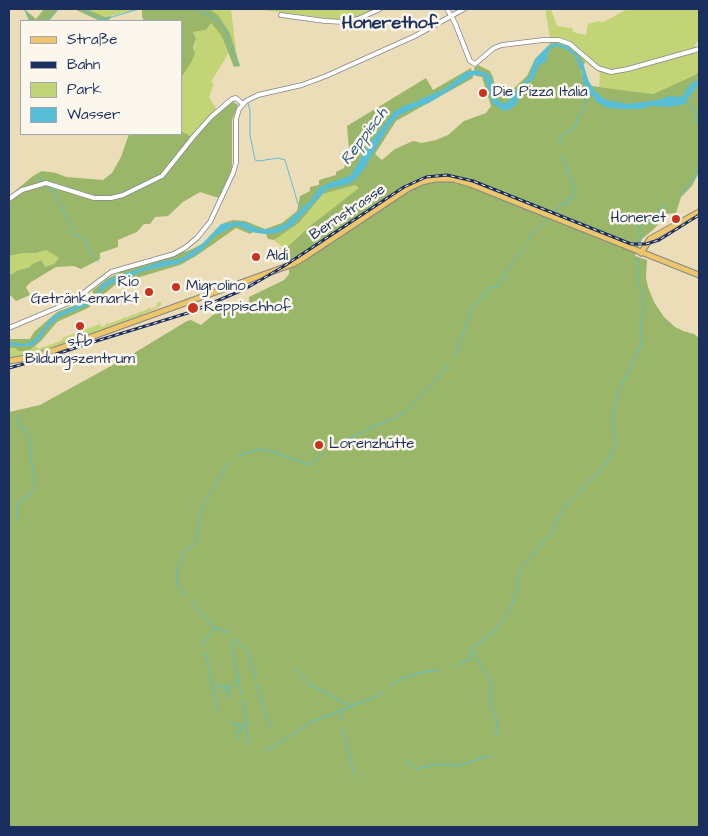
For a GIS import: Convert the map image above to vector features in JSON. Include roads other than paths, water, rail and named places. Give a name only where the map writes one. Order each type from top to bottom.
[{"type":"main road","name":"Bernstrasse","points":[[9,361],[55,350],[293,264],[409,188],[434,179],[454,179],[470,184],[699,275]]},
{"type":"main road","points":[[641,253],[650,239],[699,212]]},
{"type":"street","points":[[281,15],[326,21],[354,20],[380,9]]},
{"type":"street","points":[[447,9],[472,63],[477,63],[494,48],[502,45],[543,40],[559,40],[570,44],[598,68],[611,72],[699,49]]},
{"type":"street","points":[[9,328],[73,302],[111,272],[174,254],[190,245],[210,222],[235,169],[236,119],[243,104],[258,95],[295,87],[326,76],[415,36],[464,9]]},
{"type":"street","points":[[9,199],[22,190],[46,183],[97,199],[115,197],[129,192],[162,176],[211,117],[232,99],[236,98],[243,104]]},
{"type":"water","points":[[555,43],[568,46],[578,56],[583,63],[589,82],[595,91],[606,100],[628,104],[658,100],[670,96],[680,97],[685,94],[685,89],[689,88],[689,85],[699,80],[699,85],[685,104],[669,107],[651,106],[641,109],[617,109],[612,107],[610,109],[595,101],[594,97],[590,94],[583,83],[582,72],[575,56],[568,50],[557,46],[551,48],[546,62],[539,65],[533,80],[521,89],[522,92],[516,105],[507,111],[493,104],[484,76],[472,76],[429,103],[398,116],[389,126],[364,169],[356,179],[349,184],[327,189],[291,227],[277,233],[265,234],[251,232],[239,226],[234,226],[215,236],[194,256],[177,264],[143,271],[111,284],[86,306],[59,317],[32,346],[9,346],[9,342],[25,344],[35,339],[51,318],[95,296],[102,284],[114,277],[160,262],[182,258],[203,243],[221,224],[243,222],[259,229],[272,229],[285,224],[311,200],[319,188],[350,176],[372,140],[394,112],[403,106],[444,89],[466,72],[476,70],[487,73],[491,77],[495,97],[502,103],[507,103],[528,78],[536,58],[547,47]]},
{"type":"waterway","points":[[24,9],[31,20]]},
{"type":"waterway","points":[[46,20],[58,9]]},
{"type":"waterway","points":[[81,9],[102,20],[139,9]]},
{"type":"waterway","points":[[199,9],[203,14],[209,14],[213,19],[217,19],[228,34],[228,41],[239,66]]},
{"type":"waterway","points":[[560,146],[560,137],[576,126],[577,118],[585,108],[585,100],[592,95]]},
{"type":"waterway","points":[[684,102],[692,107],[699,126]]},
{"type":"waterway","points":[[248,103],[250,135],[255,160],[278,158],[285,160],[298,204],[305,208]]},
{"type":"waterway","points":[[555,211],[562,204],[568,204],[569,197],[573,198],[573,188],[575,187],[561,156]]},
{"type":"waterway","points":[[681,194],[694,179],[699,165]]},
{"type":"waterway","points":[[37,176],[43,181]]},
{"type":"waterway","points":[[47,185],[55,192],[70,225]]},
{"type":"waterway","points":[[640,242],[640,222],[651,224],[655,222],[653,216],[665,205]]},
{"type":"waterway","points":[[527,243],[531,235],[547,220]]},
{"type":"waterway","points":[[71,227],[76,235],[86,240],[89,252],[99,262]]},
{"type":"waterway","points":[[454,357],[472,309],[489,288],[497,287],[499,281],[505,278],[504,275],[525,246]]},
{"type":"waterway","points":[[457,667],[461,662],[469,661],[473,648],[495,631],[511,608],[516,594],[520,569],[550,534],[564,507],[607,463],[616,443],[612,423],[618,393],[642,343],[641,326],[644,308],[642,291],[638,284],[638,259]]},
{"type":"waterway","points":[[334,446],[405,412],[448,365]]},
{"type":"waterway","points":[[17,519],[18,503],[30,495],[35,482],[29,436],[23,428],[19,427],[18,415]]},
{"type":"waterway","points":[[238,457],[258,449],[270,451],[310,465],[326,452]]},
{"type":"waterway","points":[[186,595],[177,584],[177,570],[183,554],[195,543],[203,506],[229,461]]},
{"type":"waterway","points":[[191,600],[212,626],[229,633]]},
{"type":"waterway","points":[[203,646],[203,643],[215,628]]},
{"type":"waterway","points":[[233,637],[248,652],[256,680]]},
{"type":"waterway","points":[[231,641],[241,694]]},
{"type":"waterway","points":[[205,651],[218,713]]},
{"type":"waterway","points":[[473,653],[492,684],[490,703],[497,721],[496,737]]},
{"type":"waterway","points":[[294,667],[309,684],[350,706]]},
{"type":"waterway","points":[[390,686],[402,678],[418,673],[439,670]]},
{"type":"waterway","points":[[222,693],[238,679]]},
{"type":"waterway","points":[[257,685],[270,727]]},
{"type":"waterway","points":[[218,686],[227,687]]},
{"type":"waterway","points":[[228,698],[229,687]]},
{"type":"waterway","points":[[266,751],[313,721],[378,696],[384,691]]},
{"type":"waterway","points":[[243,699],[249,743]]},
{"type":"waterway","points":[[341,711],[341,721]]},
{"type":"waterway","points":[[229,722],[241,726],[239,740]]},
{"type":"waterway","points":[[233,733],[246,722]]},
{"type":"waterway","points":[[342,728],[354,774]]},
{"type":"waterway","points":[[405,761],[416,769],[438,764],[457,766],[490,756]]},
{"type":"railway","points":[[77,347],[191,312],[245,289],[281,268],[404,187],[426,177],[447,175],[473,181],[631,244],[646,244],[659,240],[699,215]]},
{"type":"railway","points":[[9,368],[84,345]]},
{"type":"place","name":"Die Pizza Italia","points":[[483,93]]},
{"type":"place","name":"Honeret","points":[[676,219]]},
{"type":"place","name":"Aldi","points":[[256,257]]},
{"type":"place","name":"Migrolino","points":[[176,287]]},
{"type":"place","name":"Rio Getränkemarkt","points":[[149,292]]},
{"type":"place","name":"Reppischhof","points":[[193,308]]},
{"type":"place","name":"sfb Bildungszentrum","points":[[80,326]]},
{"type":"place","name":"Lorenzhütte","points":[[319,445]]},
{"type":"district","name":"Honerethof","points":[[390,24]]},
{"type":"water label","name":"Reppisch","points":[[365,137]]}]
